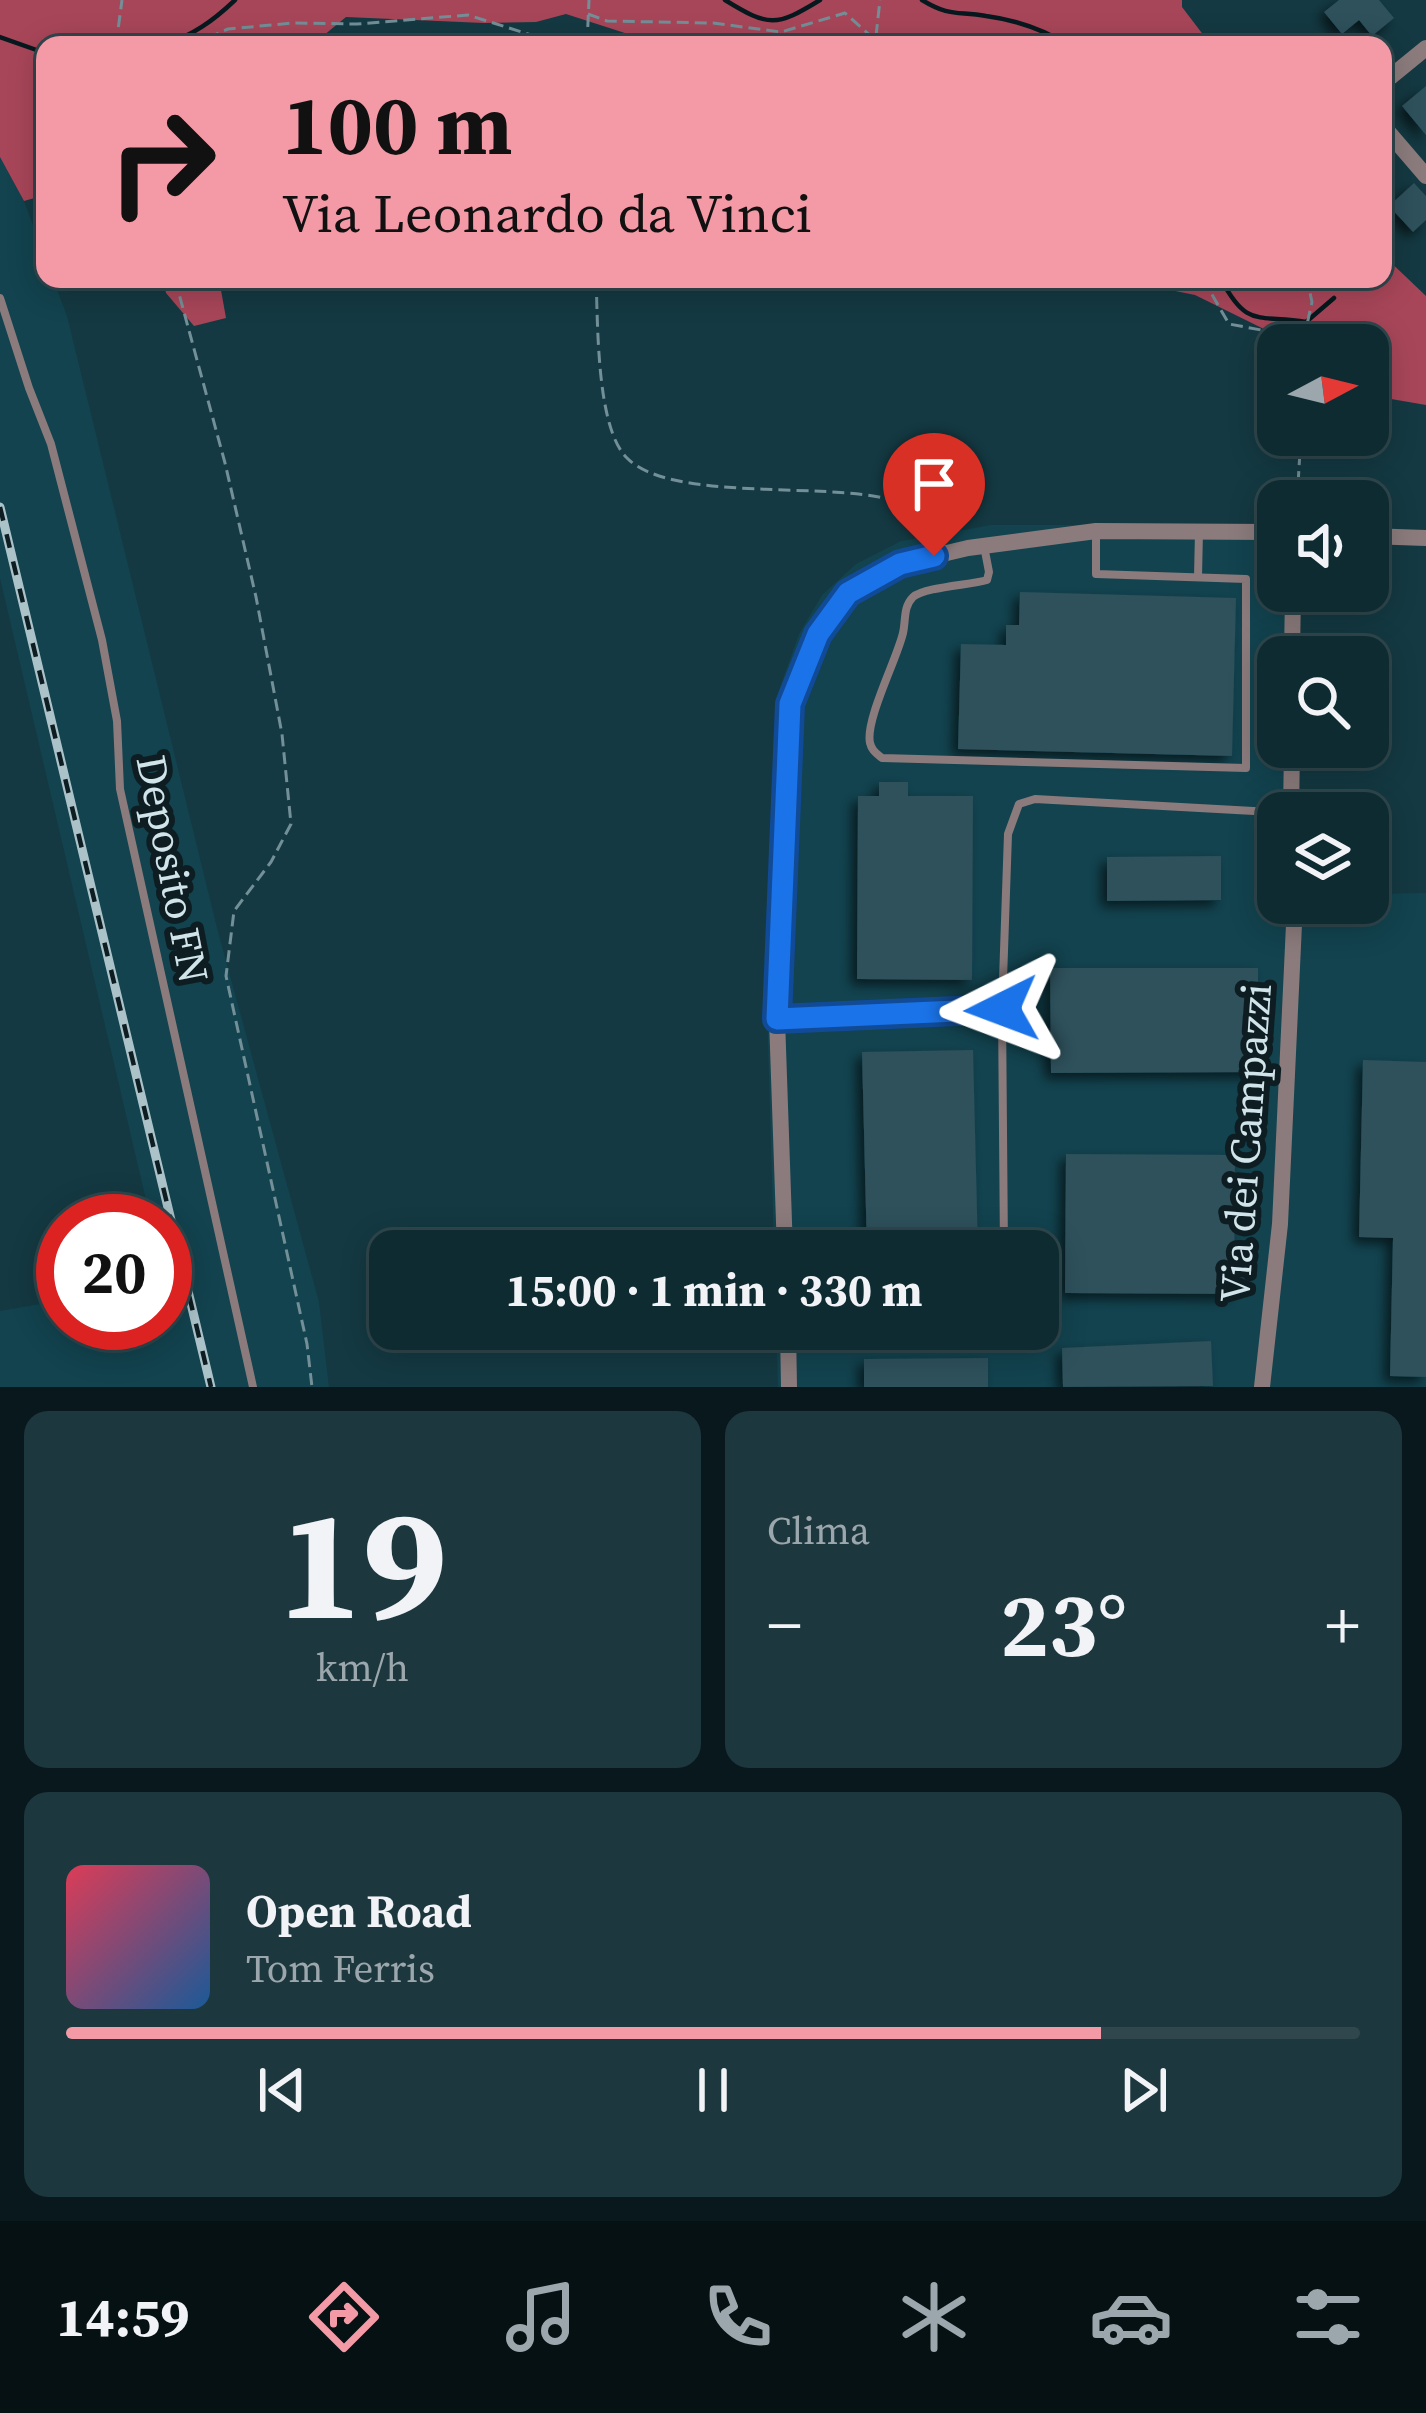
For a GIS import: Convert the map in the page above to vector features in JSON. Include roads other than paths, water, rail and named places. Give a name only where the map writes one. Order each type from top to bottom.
[{"type":"street","points":[[1392,76],[1426,48]]},
{"type":"street","points":[[1392,136],[1426,176]]},
{"type":"street","points":[[784,1230],[777,1019],[790,704],[818,634],[848,593],[900,564],[976,546],[1096,531],[1257,532]]},
{"type":"street","points":[[1389,537],[1426,538]]},
{"type":"street","name":"Via dei Campazzi","points":[[1262,1387],[1280,1224],[1294,924]]},
{"type":"street","points":[[788,1350],[789,1387]]},
{"type":"lane","name":"Deposito FN","points":[[0,298],[58,465],[102,640],[117,721],[119,789],[253,1387]]},
{"type":"lane","points":[[976,546],[989,572],[988,580],[920,593],[905,609],[903,634],[869,738],[872,750],[882,758],[1246,768],[1246,579],[1096,574],[1096,531]]},
{"type":"lane","points":[[1198,577],[1199,531]]},
{"type":"lane","points":[[1004,1230],[1002,1009],[1008,834],[1019,804],[1035,799],[1257,811]]},
{"type":"lane","points":[[777,1019],[1002,1009]]},
{"type":"waterway","points":[[186,36],[235,0]]},
{"type":"waterway","points":[[725,0],[772,20],[820,0]]},
{"type":"waterway","points":[[922,0],[947,11],[1019,23],[1052,36]]},
{"type":"waterway","points":[[0,37],[36,50]]},
{"type":"waterway","points":[[1226,288],[1238,306],[1255,316],[1306,322],[1334,298]]},
{"type":"railway","points":[[0,507],[211,1387]]}]
